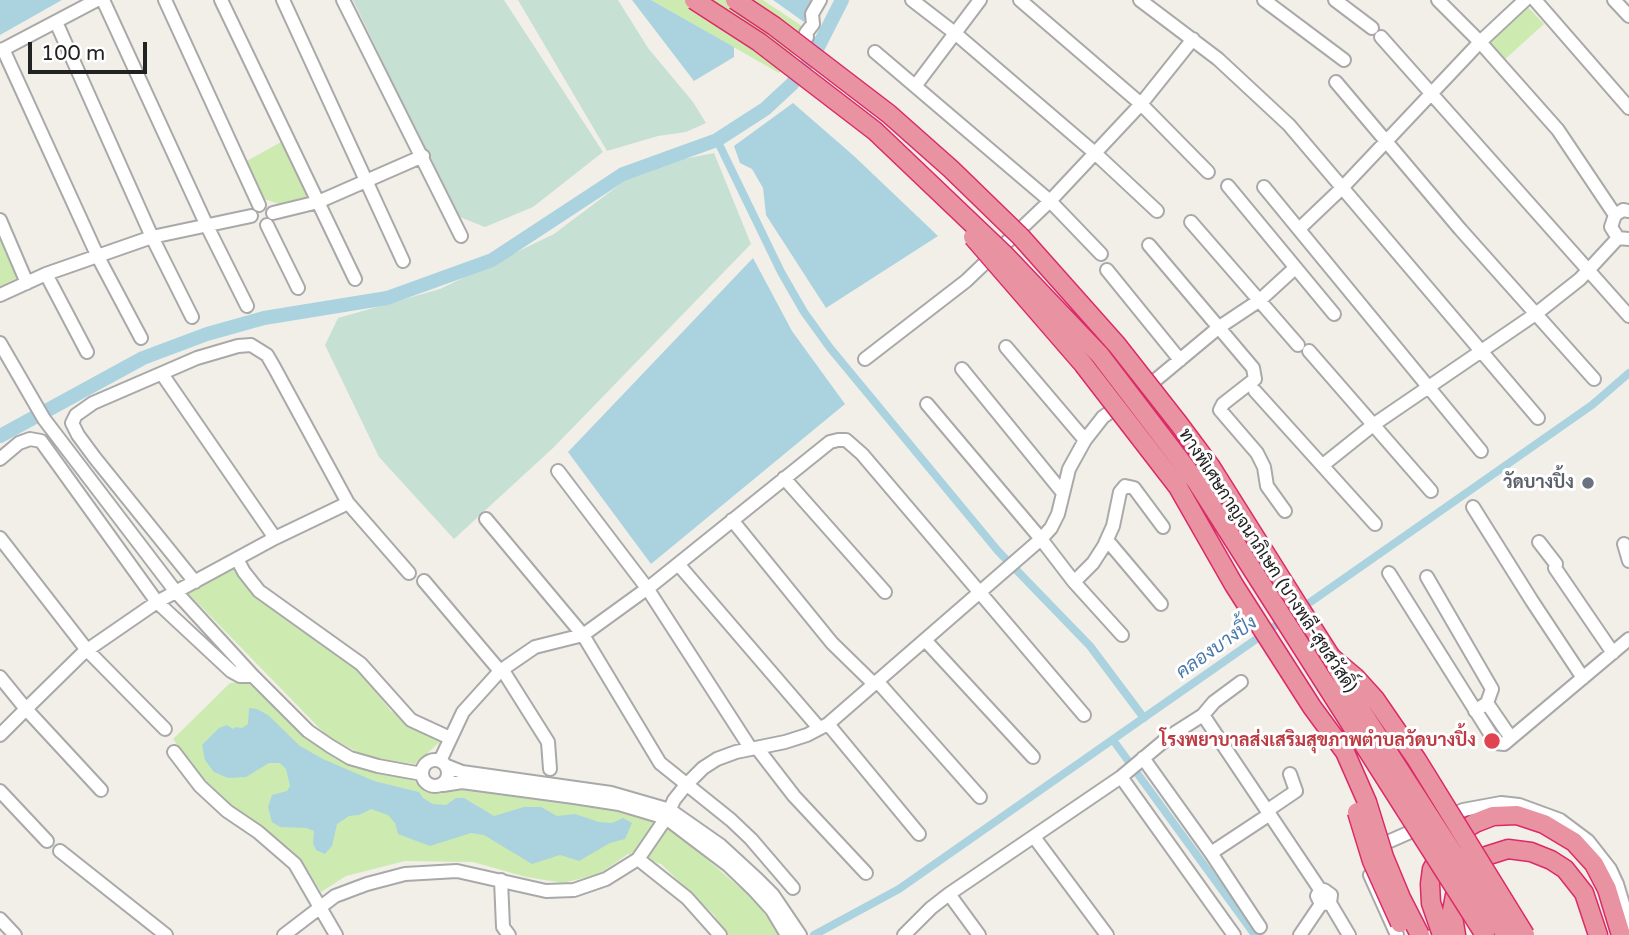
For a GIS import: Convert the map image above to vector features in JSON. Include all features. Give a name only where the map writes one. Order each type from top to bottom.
[{"type":"highway","name":"ทางพิเศษกาญจนาภิเษก (บางพลี-สุขสวัสดิ์)","points":[[694,0],[760,42],[875,131],[1048,298],[1100,355],[1196,481],[1485,935]]},
{"type":"highway","name":"ทางพิเศษกาญจนาภิเษก (บางพลี-สุขสวัสดิ์)","points":[[735,0],[889,114],[951,169],[1021,237],[1117,345],[1211,467],[1331,657],[1362,712],[1506,935]]},
{"type":"highway","points":[[936,187],[981,247],[1083,364],[1178,487],[1234,585],[1350,761],[1401,898],[1420,935]]},
{"type":"highway","points":[[1331,657],[1375,699],[1417,760],[1525,935]]},
{"type":"highway","points":[[1312,707],[1356,806],[1372,861],[1389,902],[1407,935]]},
{"type":"highway","points":[[1442,935],[1431,903],[1430,884],[1432,869],[1442,851],[1454,836],[1475,823],[1493,816],[1517,815],[1544,824],[1574,842],[1594,864],[1607,889],[1621,935]]},
{"type":"highway","points":[[1456,935],[1452,911],[1457,885],[1464,875],[1486,856],[1508,849],[1531,852],[1565,869],[1584,894],[1598,935]]},
{"type":"street","points":[[97,0],[1,50],[98,257],[141,338]]},
{"type":"street","points":[[103,0],[207,226],[247,306]]},
{"type":"street","points":[[165,0],[255,210],[257,224],[318,202],[423,156]]},
{"type":"street","points":[[221,0],[355,279]]},
{"type":"street","points":[[283,0],[403,261]]},
{"type":"street","points":[[343,0],[461,236]]},
{"type":"street","points":[[800,46],[813,24],[812,15],[820,0]]},
{"type":"street","points":[[912,0],[956,34],[1096,154],[1157,211]]},
{"type":"street","points":[[916,85],[980,0]]},
{"type":"street","points":[[1020,0],[1141,104],[1208,172]]},
{"type":"street","points":[[1140,0],[1218,59],[1289,125],[1538,418]]},
{"type":"street","points":[[1264,0],[1344,60]]},
{"type":"street","points":[[1335,0],[1376,33],[1590,269],[1629,316]]},
{"type":"street","points":[[1438,0],[1480,42],[1558,130],[1615,215]]},
{"type":"street","points":[[1299,229],[1342,188],[1480,42],[1525,0]]},
{"type":"street","points":[[1535,0],[1629,108]]},
{"type":"street","points":[[1614,0],[1629,16]]},
{"type":"street","points":[[56,22],[152,237],[192,317]]},
{"type":"street","points":[[865,359],[966,281],[1050,201],[1141,104],[1193,39]]},
{"type":"street","points":[[875,52],[1050,201],[1101,254]]},
{"type":"street","points":[[1336,82],[1460,229],[1594,379]]},
{"type":"street","points":[[1228,186],[1334,314]]},
{"type":"street","points":[[1264,187],[1481,451]]},
{"type":"street","points":[[0,295],[46,274],[152,237],[207,226],[266,205],[298,288]]},
{"type":"street","points":[[1323,465],[1373,425],[1536,313],[1590,269],[1624,238],[1611,227],[1615,215],[1623,210],[1629,211]]},
{"type":"street","points":[[0,220],[27,283]]},
{"type":"street","points":[[1191,222],[1432,491]]},
{"type":"street","points":[[1149,245],[1253,368],[1256,374],[1250,385],[1223,404],[1220,410],[1257,453],[1264,467],[1267,486],[1285,511]]},
{"type":"street","points":[[284,935],[321,907],[350,890],[405,874],[457,871],[546,891],[574,890],[606,880],[638,859],[686,785],[703,768],[717,759],[807,735],[823,726],[1041,539],[1058,514],[1069,469],[1085,440],[1103,417],[1152,383],[1218,328],[1260,300],[1295,268]]},
{"type":"street","points":[[1107,270],[1180,360]]},
{"type":"street","points":[[46,274],[87,352]]},
{"type":"street","points":[[0,343],[44,419],[176,592],[253,676],[308,731],[350,758],[422,774]]},
{"type":"street","points":[[195,582],[95,458],[72,423],[83,408],[197,358],[251,345],[260,349],[274,366],[348,503],[410,573]]},
{"type":"street","points":[[1006,348],[1085,440]]},
{"type":"street","points":[[962,369],[1063,493]]},
{"type":"street","points":[[162,374],[275,538]]},
{"type":"street","points":[[1255,391],[1375,524]]},
{"type":"street","points":[[927,404],[1074,582],[1122,635]]},
{"type":"street","points":[[0,459],[19,443],[30,439],[41,441],[157,603],[231,671],[240,676],[253,676]]},
{"type":"street","points":[[443,785],[449,775],[443,764],[450,738],[463,712],[501,670],[535,647],[583,635],[678,564],[830,442],[846,440],[862,454],[1084,715]]},
{"type":"street","points":[[558,471],[647,588],[754,749],[866,873]]},
{"type":"street","points":[[784,478],[885,592]]},
{"type":"street","points":[[1074,582],[1093,563],[1107,540],[1113,526],[1120,492],[1125,486],[1134,488],[1163,527]]},
{"type":"street","points":[[0,736],[87,650],[157,603],[275,538],[348,503]]},
{"type":"street","points":[[1474,507],[1583,678]]},
{"type":"street","points":[[486,519],[583,635],[660,763],[741,830],[793,888]]},
{"type":"street","points":[[732,520],[832,643],[875,682],[980,797]]},
{"type":"street","points":[[0,538],[87,650],[164,729]]},
{"type":"street","points":[[1107,540],[1161,604]]},
{"type":"street","points":[[1539,542],[1613,653]]},
{"type":"street","points":[[1624,544],[1629,561]]},
{"type":"street","points":[[237,559],[259,591],[361,664],[411,720],[450,738]]},
{"type":"street","points":[[678,564],[919,834]]},
{"type":"street","points":[[1389,573],[1496,743],[1504,744],[1629,639]]},
{"type":"street","points":[[1427,577],[1493,689],[1487,704],[1475,711]]},
{"type":"street","points":[[424,581],[501,670],[548,742],[550,769]]},
{"type":"street","points":[[925,639],[1032,757]]},
{"type":"street","points":[[0,677],[101,790]]},
{"type":"street","points":[[904,935],[949,894],[1123,775],[1170,736],[1203,715],[1214,702],[1241,682]]},
{"type":"street","points":[[1487,704],[1511,738]]},
{"type":"street","points":[[1203,715],[1349,935]]},
{"type":"street","points":[[174,752],[200,786],[227,811],[258,832],[295,864],[336,935]]},
{"type":"street","points":[[1141,760],[1211,853],[1260,927]]},
{"type":"street","points":[[422,774],[427,762],[443,764],[462,772],[611,793],[668,814],[720,845],[758,880],[792,932]]},
{"type":"street","points":[[422,774],[428,785],[436,787],[462,782],[626,805],[668,814]]},
{"type":"street","points":[[1211,853],[1296,791],[1290,774]]},
{"type":"street","points":[[1123,775],[1234,935]]},
{"type":"street","points":[[0,791],[47,841]]},
{"type":"street","points":[[1397,935],[1377,895],[1362,854],[1463,810],[1501,803],[1520,805],[1546,813],[1588,841],[1618,884],[1629,924]]},
{"type":"street","points":[[1034,836],[1107,935]]},
{"type":"street","points":[[60,851],[166,935]]},
{"type":"street","points":[[638,859],[687,898],[720,935]]},
{"type":"street","points":[[501,880],[501,915],[503,927],[509,935]]},
{"type":"street","points":[[949,894],[979,935]]},
{"type":"street","points":[[1300,935],[1324,900]]},
{"type":"street","points":[[0,919],[15,935]]},
{"type":"green space","points":[[353,0],[504,0],[603,152],[533,207],[485,227],[457,216]]},
{"type":"green space","points":[[518,0],[618,0],[648,48],[693,102],[706,123],[686,132],[658,136],[607,151]]},
{"type":"green space","points":[[651,0],[763,0],[811,32],[779,73]]},
{"type":"green space","points":[[1525,4],[1544,24],[1502,62],[1484,41]]},
{"type":"green space","points":[[283,141],[308,198],[285,206],[261,198],[243,163]]},
{"type":"green space","points":[[714,153],[751,244],[553,448],[454,539],[379,457],[325,345],[338,318],[440,289],[554,234],[643,167]]},
{"type":"green space","points":[[0,237],[17,278],[0,286]]},
{"type":"green space","points":[[233,566],[266,605],[353,663],[391,711],[441,741],[415,764],[368,757],[328,737],[186,591]]},
{"type":"green space","points":[[247,682],[285,718],[336,759],[414,781],[435,793],[457,787],[622,810],[653,821],[680,836],[753,899],[781,935],[727,935],[714,915],[661,864],[628,854],[599,874],[563,883],[526,877],[473,862],[405,861],[346,876],[321,892],[300,858],[234,808],[194,769],[173,739],[230,683]]},
{"type":"water","points":[[0,0],[62,0],[0,35]]},
{"type":"water","points":[[632,0],[651,0],[734,47],[734,57],[694,81]]},
{"type":"water","points":[[773,0],[816,0],[804,22]]},
{"type":"water","points":[[793,103],[854,156],[938,236],[826,308],[766,215],[763,188],[752,169],[740,163],[734,146]]},
{"type":"water","points":[[753,258],[792,331],[845,404],[651,564],[568,452]]},
{"type":"water","points":[[249,708],[268,715],[300,746],[323,759],[374,781],[419,792],[433,804],[446,805],[456,798],[464,798],[494,816],[524,807],[541,807],[557,816],[575,814],[599,822],[612,823],[623,818],[632,823],[625,839],[610,843],[579,861],[560,855],[532,864],[484,835],[471,833],[430,846],[398,834],[395,823],[388,815],[371,809],[349,816],[337,824],[332,846],[325,854],[316,850],[313,843],[314,831],[280,827],[272,822],[268,807],[272,795],[287,791],[290,786],[286,769],[280,763],[269,763],[246,777],[228,778],[214,772],[205,760],[202,745],[219,728],[227,725],[233,729],[242,728],[248,724]]},
{"type":"waterway","points":[[0,436],[143,358],[207,334],[264,318],[387,298],[492,260],[623,174],[717,140],[765,109],[792,84],[815,53],[842,0]]},
{"type":"waterway","points":[[717,140],[781,272],[804,312],[830,348],[998,551],[1090,646],[1144,718]]},
{"type":"waterway","name":"คลองบางปิ้ง","points":[[1299,610],[1592,405],[1629,373]]},
{"type":"waterway","name":"คลองบางปิ้ง","points":[[814,935],[899,889],[1285,619]]},
{"type":"waterway","points":[[1113,740],[1255,935]]},
{"type":"place","name":"วัดบางปิ้ง","points":[[1588,483]]},
{"type":"place","name":"โรงพยาบาลส่งเสริมสุขภาพตำบลวัดบางปิ้ง","points":[[1492,741]]}]
